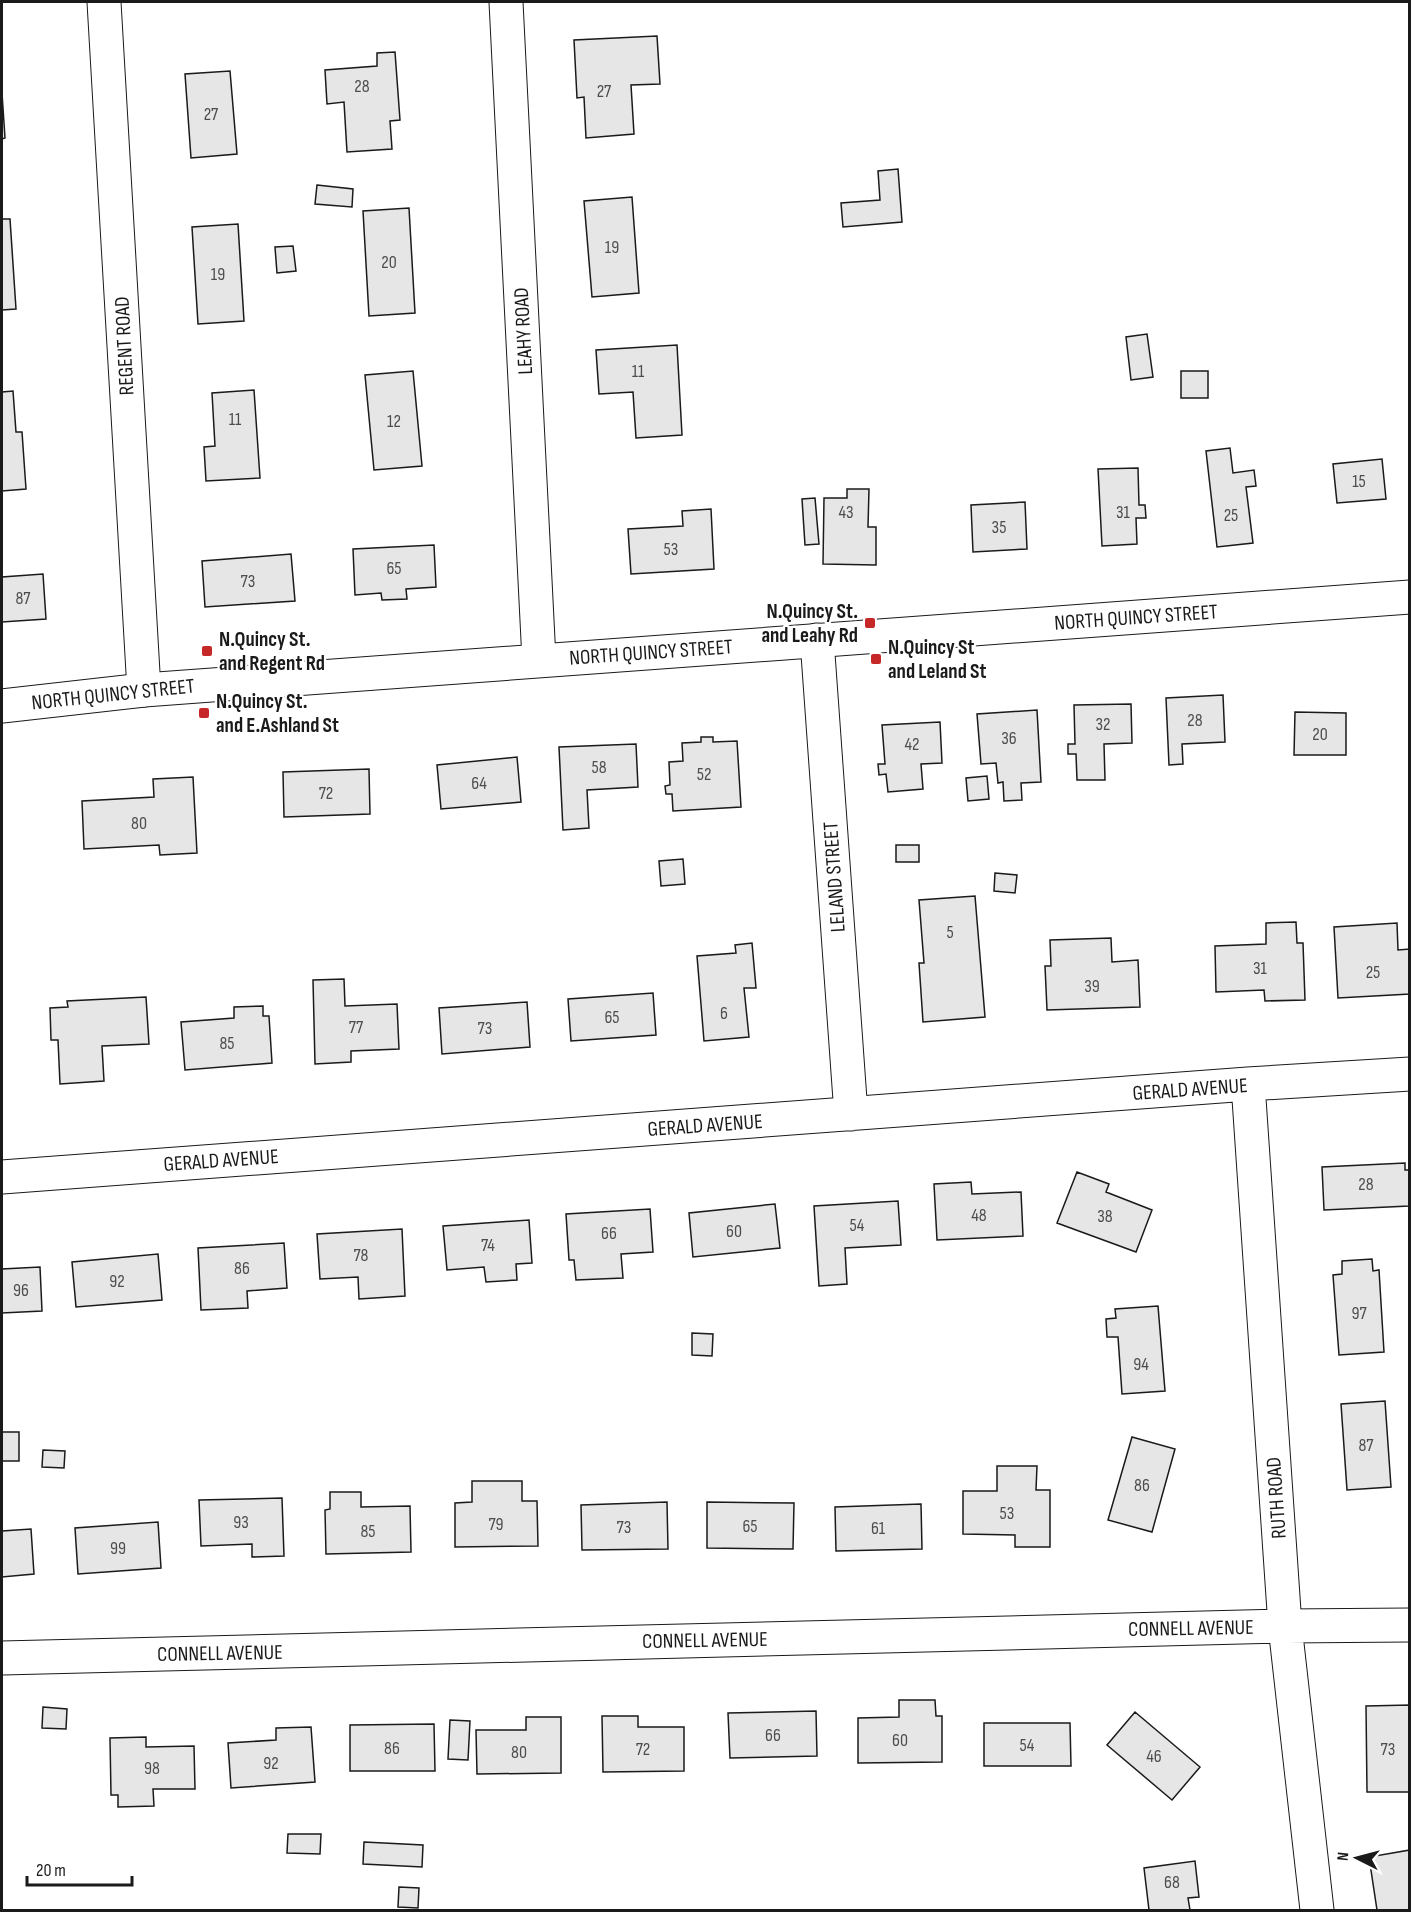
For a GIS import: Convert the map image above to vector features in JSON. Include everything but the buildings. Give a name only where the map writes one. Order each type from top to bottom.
[{"type":"street","name":"REGENT ROAD","points":[[105,2],[144,690]]},
{"type":"street","name":"LEAHY ROAD","points":[[506,2],[539,660]]},
{"type":"street","name":"NORTH QUINCY STREET","points":[[2,706],[144,690],[1410,597]]},
{"type":"street","name":"LELAND STREET","points":[[817,640],[851,1114]]},
{"type":"street","name":"GERALD AVENUE","points":[[2,1177],[1248,1084],[1410,1074]]},
{"type":"street","name":"RUTH ROAD","points":[[1248,1084],[1285,1626],[1317,1911]]},
{"type":"street","name":"CONNELL AVENUE","points":[[2,1658],[1285,1626],[1410,1625]]},
{"type":"place","name":"N.Quincy St. and Leahy Rd","points":[[870,623]]},
{"type":"place","name":"N.Quincy St. and Regent Rd","points":[[207,651]]},
{"type":"place","name":"N.Quincy St and Leland St","points":[[876,659]]},
{"type":"place","name":"N.Quincy St. and E.Ashland St","points":[[204,713]]}]
